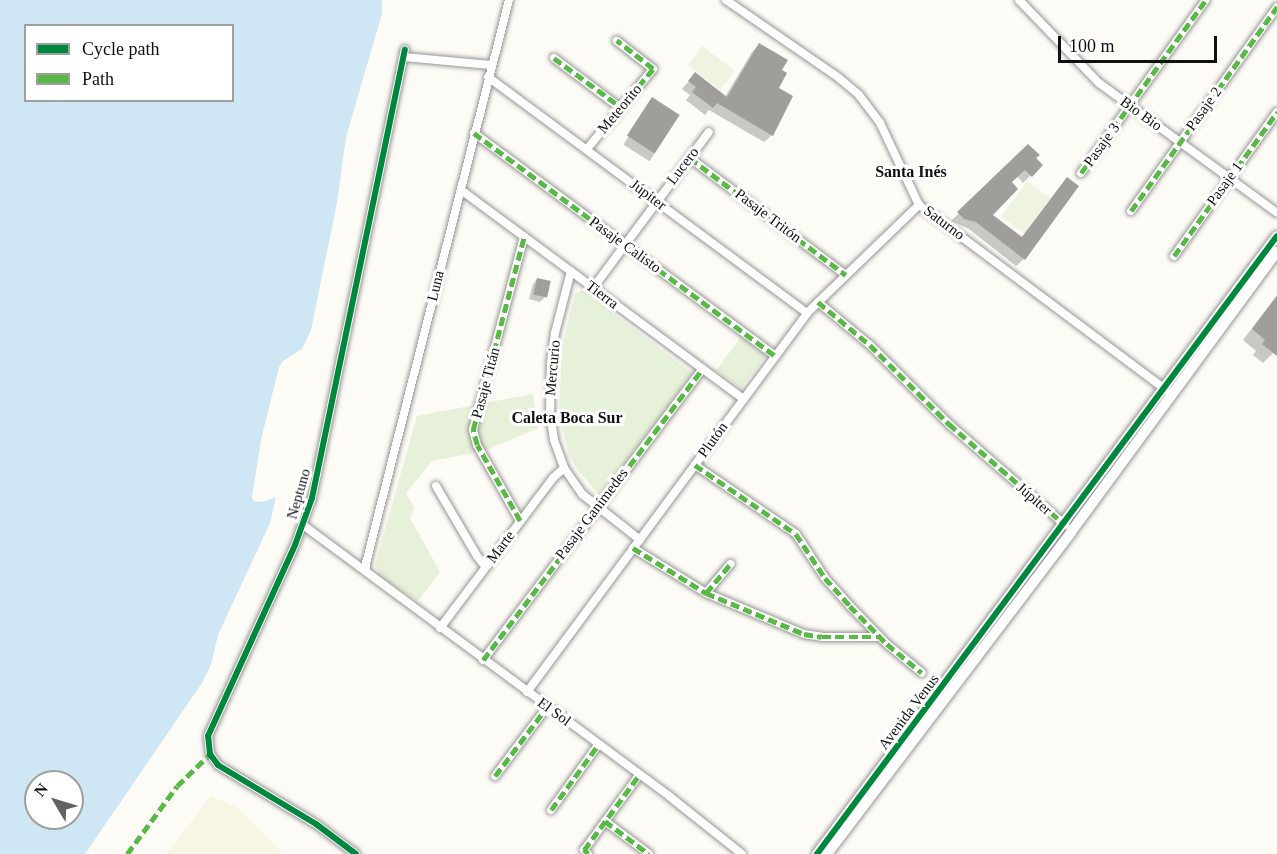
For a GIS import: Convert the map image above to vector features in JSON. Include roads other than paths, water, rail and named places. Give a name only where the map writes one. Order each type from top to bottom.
[{"type":"street","name":"Luna","points":[[366,571],[366,563],[509,0]]},
{"type":"street","name":"Saturno","points":[[726,0],[839,78],[859,95],[880,123],[919,205],[1169,392]]},
{"type":"street","name":"Bio Bio","points":[[1019,0],[1092,78],[1277,213]]},
{"type":"street","name":"Pasaje 3","points":[[1081,173],[1206,0]]},
{"type":"street","name":"Pasaje 2","points":[[1131,211],[1277,7]]},
{"type":"street","name":"Meteorito","points":[[587,149],[619,107],[625,104],[653,69],[617,41]]},
{"type":"street","name":"Neptuno","points":[[356,854],[316,824],[218,765],[209,748],[210,730],[303,525],[320,465],[338,364],[404,54],[491,65]]},
{"type":"street","points":[[554,58],[619,107]]},
{"type":"street","name":"Júpiter","points":[[488,76],[807,313]]},
{"type":"street","name":"Pasaje 1","points":[[1174,256],[1277,112]]},
{"type":"street","name":"Lucero","points":[[593,288],[709,132]]},
{"type":"street","name":"Pasaje Calisto","points":[[474,134],[775,356]]},
{"type":"street","name":"Pasaje Tritón","points":[[690,158],[846,275]]},
{"type":"street","name":"Tierra","points":[[461,190],[743,399]]},
{"type":"street","name":"Plutón","points":[[527,692],[807,313],[919,205]]},
{"type":"street","name":"Avenida Venus","points":[[827,854],[1169,392],[1277,236]]},
{"type":"street","name":"Pasaje Titán","points":[[520,521],[477,445],[473,430],[524,237]]},
{"type":"street","name":"Avenida Venus","points":[[818,854],[1065,525],[1277,252]]},
{"type":"street","name":"Mercurio","points":[[571,271],[555,333],[550,382],[551,427],[564,468],[575,486],[597,508],[640,540]]},
{"type":"street","name":"Júpiter","points":[[818,302],[870,345],[972,446],[1065,525]]},
{"type":"street","name":"Pasaje Ganímedes","points":[[483,660],[702,369]]},
{"type":"street","points":[[695,465],[796,534],[825,579],[879,637],[921,673]]},
{"type":"street","name":"Marte","points":[[440,628],[520,521],[564,468]]},
{"type":"street","points":[[436,486],[477,556],[486,567]]},
{"type":"street","name":"El Sol","points":[[303,525],[742,854]]},
{"type":"street","points":[[633,548],[706,593],[810,636],[879,637]]},
{"type":"street","points":[[706,593],[730,564]]},
{"type":"street","points":[[495,776],[547,707]]},
{"type":"street","points":[[550,810],[598,745]]},
{"type":"street","points":[[588,854],[584,850],[639,775]]},
{"type":"street","points":[[605,821],[649,854]]},
{"type":"water","points":[[0,0],[382,0],[382,14],[346,137],[337,203],[311,330],[302,349],[283,361],[279,367],[261,440],[252,497],[254,501],[262,502],[276,497],[270,523],[218,635],[211,665],[202,683],[85,854],[0,854]]},
{"type":"district","name":"Santa Inés","points":[[911,172]]},
{"type":"district","name":"Caleta Boca Sur","points":[[567,418]]}]
